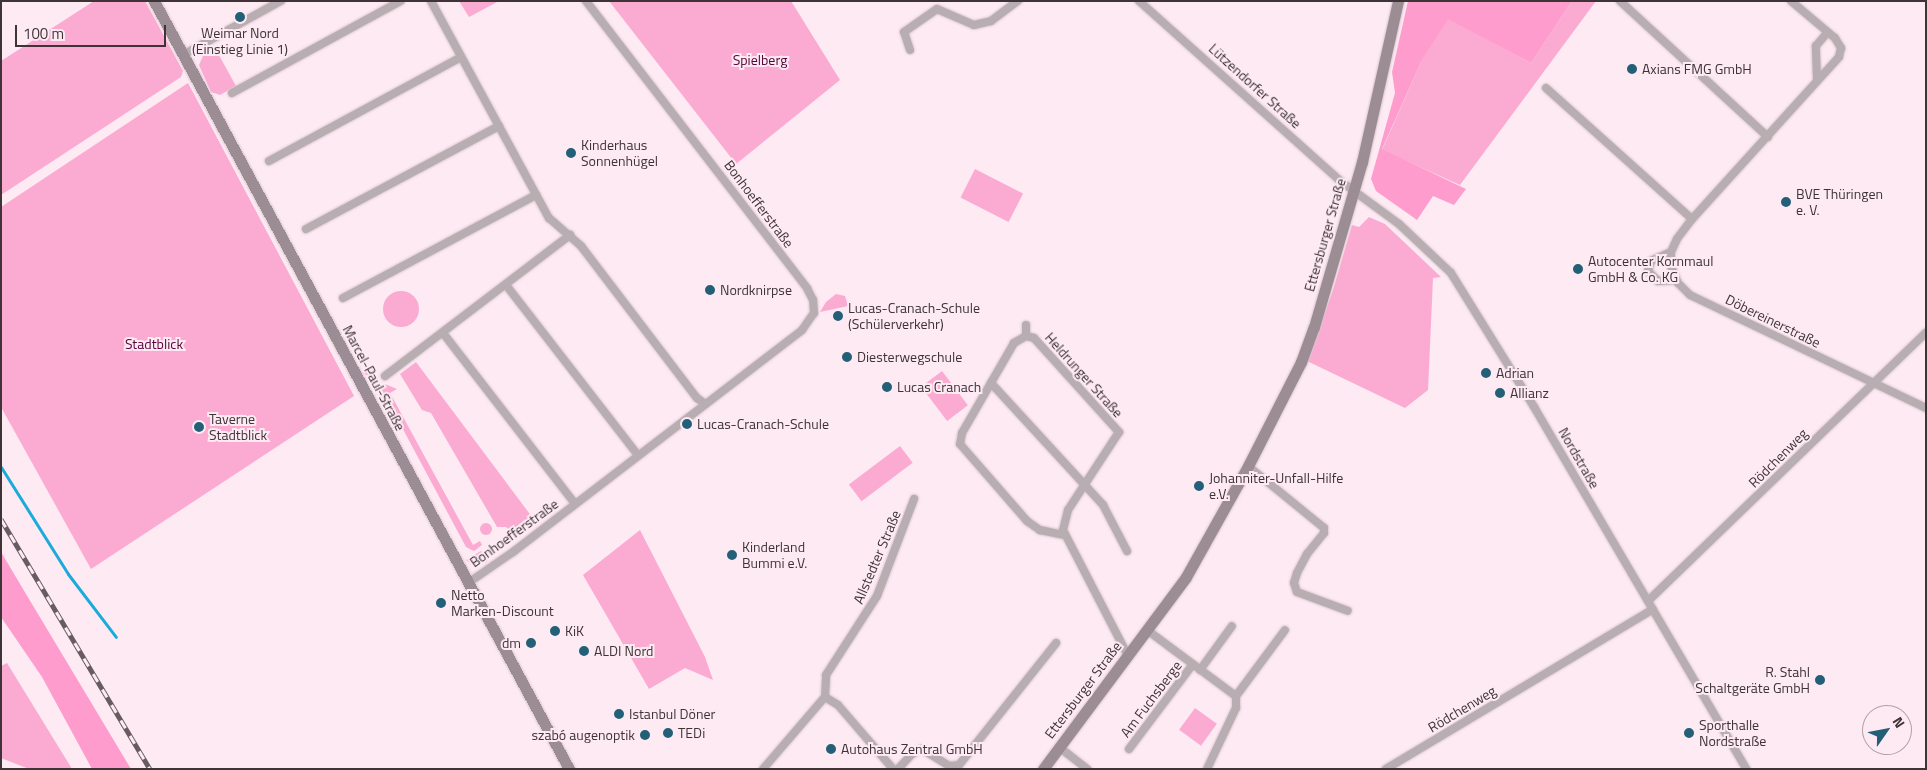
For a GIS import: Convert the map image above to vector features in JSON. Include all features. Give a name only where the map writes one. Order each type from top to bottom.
[{"type":"street","name":"Marcel-Paul-Straße","points":[[154,1],[569,769]]},
{"type":"street","points":[[183,55],[281,1]]},
{"type":"street","points":[[232,93],[401,1]]},
{"type":"street","points":[[431,1],[549,218],[570,235],[697,398],[705,404]]},
{"type":"street","name":"Bonhoefferstraße","points":[[468,582],[575,504],[637,454],[808,324],[814,313],[813,300],[680,121],[586,1]]},
{"type":"street","points":[[910,50],[904,32],[937,9],[974,25],[991,21],[1018,1]]},
{"type":"street","name":"Lützendorfer Straße","points":[[1139,1],[1354,191]]},
{"type":"street","name":"Ettersburger Straße","points":[[1043,769],[1186,577],[1248,466],[1301,362],[1314,327],[1354,191],[1398,1]]},
{"type":"street","points":[[1620,1],[1768,137]]},
{"type":"street","points":[[1671,252],[1651,260],[1648,271],[1658,281],[1676,280],[1670,266],[1671,252],[1692,219],[1839,57],[1841,48],[1836,38],[1826,33],[1792,1]]},
{"type":"street","points":[[1817,80],[1816,46],[1826,33]]},
{"type":"street","points":[[270,161],[461,57]]},
{"type":"street","points":[[1546,88],[1692,219]]},
{"type":"street","points":[[306,229],[499,126]]},
{"type":"street","name":"Nordstraße","points":[[1354,191],[1413,236],[1451,272],[1653,609],[1746,769]]},
{"type":"street","points":[[343,298],[536,195]]},
{"type":"street","points":[[385,376],[570,235]]},
{"type":"street","name":"Döbereinerstraße","points":[[1676,280],[1690,295],[1926,408]]},
{"type":"street","points":[[506,285],[637,454]]},
{"type":"street","name":"Heldrunger Straße","points":[[1026,325],[1026,336]]},
{"type":"street","name":"Bonhoefferstraße","points":[[443,333],[575,504]]},
{"type":"street","name":"Rödchenweg","points":[[1648,601],[1873,382],[1926,333]]},
{"type":"street","name":"Heldrunger Straße","points":[[1026,336],[1034,338],[1120,432],[1068,510],[1064,535],[1040,530],[1027,521],[962,449],[962,433],[990,383],[1014,343],[1026,336]]},
{"type":"street","points":[[990,383],[1103,505],[1127,550]]},
{"type":"street","points":[[1248,466],[1324,528],[1324,533],[1306,554],[1297,573],[1294,584],[1297,592],[1348,611]]},
{"type":"street","name":"Allstedter Straße","points":[[825,697],[826,675],[878,596],[914,499]]},
{"type":"street","points":[[1064,535],[1128,656]]},
{"type":"street","name":"Rödchenweg","points":[[1386,769],[1653,609]]},
{"type":"street","name":"Am Fuchsberge","points":[[1232,626],[1200,670],[1236,696]]},
{"type":"street","points":[[1148,630],[1200,670]]},
{"type":"street","points":[[1207,769],[1236,708],[1236,696],[1285,630]]},
{"type":"street","points":[[898,769],[912,754],[922,749],[949,766],[959,765],[1056,643]]},
{"type":"street","name":"Am Fuchsberge","points":[[1129,748],[1193,664]]},
{"type":"street","points":[[763,769],[825,697],[838,705],[893,769]]},
{"type":"street","points":[[1059,747],[1087,769]]},
{"type":"green space","points":[[94,1],[145,1],[183,71],[181,77],[1,195],[1,61]]},
{"type":"green space","points":[[459,1],[499,1],[469,17]]},
{"type":"green space","name":"Spielberg","points":[[609,1],[791,1],[840,80],[736,164]]},
{"type":"green space","points":[[1572,1],[1596,1],[1460,185],[1382,150],[1421,62],[1448,18],[1531,63]]},
{"type":"green space","points":[[215,48],[236,86],[220,95],[211,92],[199,65],[203,56]]},
{"type":"green space","name":"Stadtblick","points":[[188,83],[354,396],[91,569],[1,407],[1,207]]},
{"type":"green space","points":[[975,169],[1023,194],[1009,222],[960,198]]},
{"type":"green space","points":[[1369,217],[1385,224],[1441,277],[1433,278],[1428,390],[1405,408],[1307,361],[1333,290],[1352,225],[1359,227]]},
{"type":"green space","points":[[401,291],[408,292],[414,296],[418,302],[418,316],[414,322],[408,326],[401,327],[394,326],[388,322],[384,316],[383,309],[384,302],[388,296],[394,292]]},
{"type":"green space","points":[[836,294],[845,296],[848,306],[820,312],[826,302]]},
{"type":"green space","points":[[416,362],[535,521],[523,530],[513,533],[506,527],[497,527],[431,413],[422,410],[400,374]]},
{"type":"green space","points":[[375,365],[374,378],[362,373]]},
{"type":"green space","points":[[942,371],[968,405],[947,421],[921,387]]},
{"type":"green space","points":[[385,384],[397,389],[390,393],[473,545],[480,541],[482,545],[474,551],[466,547],[382,390]]},
{"type":"green space","points":[[900,446],[913,463],[862,501],[849,485]]},
{"type":"green space","points":[[484,523],[488,523],[492,529],[488,535],[484,535],[480,531],[480,527]]},
{"type":"green space","points":[[640,530],[705,657],[713,680],[685,668],[649,689],[583,575]]},
{"type":"green space","points":[[481,551],[488,557],[487,562],[473,565],[466,560]]},
{"type":"green space","points":[[7,663],[72,769],[29,769],[1,758],[1,666]]},
{"type":"green space","points":[[1195,708],[1217,724],[1201,746],[1179,730]]},
{"type":"shaded area","points":[[1408,1],[1572,1],[1531,63],[1448,19],[1421,62],[1382,149],[1466,189],[1454,205],[1433,196],[1417,220],[1376,191],[1371,179],[1395,93],[1392,72]]},
{"type":"shaded area","points":[[1,552],[131,769],[92,769],[42,677],[1,617]]},
{"type":"waterway","points":[[1,467],[68,574],[116,637]]},
{"type":"railway","points":[[1,519],[150,769]]},
{"type":"place","name":"Weimar Nord (Einstieg Linie 1)","points":[[240,17]]},
{"type":"place","name":"Axians FMG GmbH","points":[[1632,69]]},
{"type":"place","name":"Kinderhaus Sonnenhügel","points":[[571,153]]},
{"type":"place","name":"BVE Thüringen e. V.","points":[[1786,202]]},
{"type":"place","name":"Autocenter Kornmaul GmbH & Co. KG","points":[[1578,269]]},
{"type":"place","name":"Nordknirpse","points":[[710,290]]},
{"type":"place","name":"Lucas-Cranach-Schule (Schülerverkehr)","points":[[838,316]]},
{"type":"place","name":"Diesterwegschule","points":[[847,357]]},
{"type":"place","name":"Adrian","points":[[1486,373]]},
{"type":"place","name":"Lucas Cranach","points":[[887,387]]},
{"type":"place","name":"Allianz","points":[[1500,393]]},
{"type":"place","name":"Lucas-Cranach-Schule","points":[[687,424]]},
{"type":"place","name":"Taverne Stadtblick","points":[[199,427]]},
{"type":"place","name":"Johanniter-Unfall-Hilfe e.V.","points":[[1199,486]]},
{"type":"place","name":"Kinderland Bummi e.V.","points":[[732,555]]},
{"type":"place","name":"Netto Marken-Discount","points":[[441,603]]},
{"type":"place","name":"KiK","points":[[555,631]]},
{"type":"place","name":"dm","points":[[531,643]]},
{"type":"place","name":"ALDI Nord","points":[[584,651]]},
{"type":"place","name":"R. Stahl Schaltgeräte GmbH","points":[[1820,680]]},
{"type":"place","name":"Istanbul Döner","points":[[619,714]]},
{"type":"place","name":"TEDi","points":[[668,733]]},
{"type":"place","name":"Sporthalle Nordstraße","points":[[1689,733]]},
{"type":"place","name":"szabó augenoptik","points":[[645,735]]},
{"type":"place","name":"Autohaus Zentral GmbH","points":[[831,749]]}]
